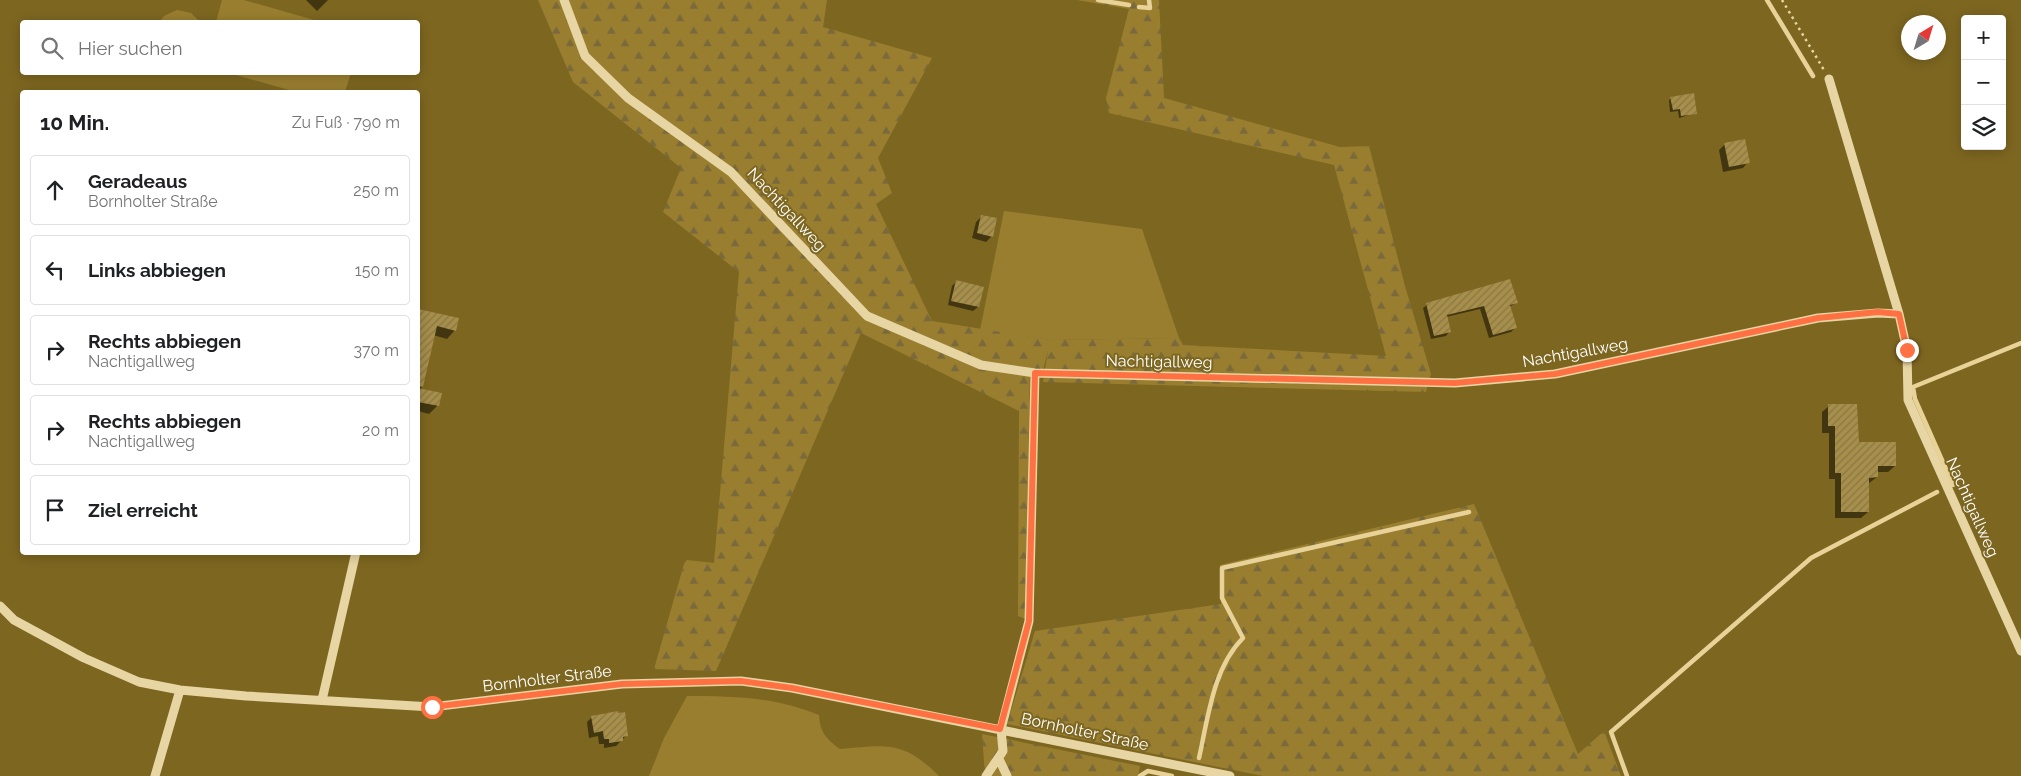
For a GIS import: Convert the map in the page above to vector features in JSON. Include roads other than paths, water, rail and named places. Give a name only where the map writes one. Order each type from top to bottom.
[{"type":"street","name":"Nachtigallweg","points":[[564,0],[585,56],[628,98],[731,172],[868,316],[981,365],[1035,373],[1455,383],[1555,374],[1818,318],[1878,312],[1899,314]]},
{"type":"street","name":"Nachtigallweg","points":[[1829,79],[1899,314],[1907,350],[1908,400],[2021,651]]},
{"type":"street","points":[[986,776],[999,759],[1003,750],[1000,729],[1029,621],[1035,373]]},
{"type":"street","points":[[322,700],[355,555]]},
{"type":"street","name":"Bornholter Straße","points":[[0,606],[14,620],[84,658],[139,682],[180,690],[432,707],[622,684],[741,681],[792,688],[1230,776]]},
{"type":"street","points":[[155,776],[180,690]]},
{"type":"street","points":[[999,759],[1006,776]]},
{"type":"waterway","points":[[1098,0],[1129,5]]},
{"type":"waterway","points":[[1139,7],[1150,8],[1149,0]]},
{"type":"waterway","points":[[1767,0],[1813,76]]},
{"type":"waterway","points":[[1953,485],[1915,399],[1913,387],[2021,343]]},
{"type":"waterway","points":[[1627,776],[1611,732],[1811,558],[1937,492]]},
{"type":"waterway","points":[[1199,758],[1209,710],[1218,679],[1233,650],[1243,638],[1222,598],[1222,568],[1469,512]]},
{"type":"waterway","points":[[1140,776],[1148,771],[1172,776]]}]
